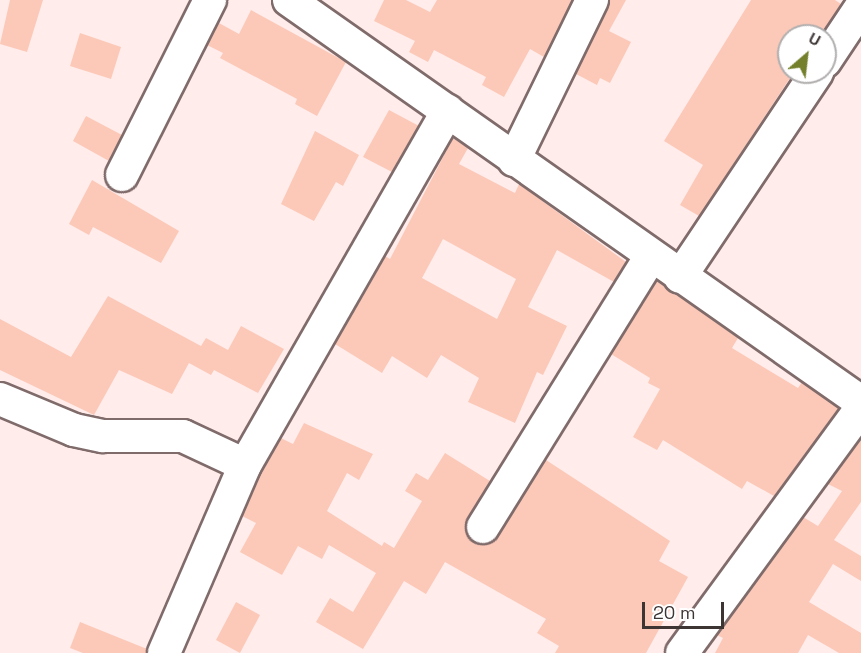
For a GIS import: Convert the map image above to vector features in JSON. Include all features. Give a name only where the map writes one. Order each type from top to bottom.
[{"type":"street","points":[[122,175],[210,0]]},
{"type":"street","points":[[289,0],[680,277],[861,402]]},
{"type":"street","points":[[514,160],[592,0]]},
{"type":"street","points":[[837,43],[861,7]]},
{"type":"street","points":[[680,277],[809,84]]},
{"type":"street","points":[[164,653],[245,465],[448,111]]},
{"type":"street","points":[[483,527],[651,256]]},
{"type":"street","points":[[0,399],[74,430],[103,436],[183,436],[245,465]]},
{"type":"street","points":[[682,653],[861,408]]},
{"type":"building","points":[[10,0],[43,0],[27,52],[0,44]]},
{"type":"building","points":[[384,0],[406,0],[430,12],[437,0],[572,0],[544,57],[530,49],[504,97],[482,85],[486,77],[434,50],[428,62],[409,52],[415,41],[374,21]]},
{"type":"building","points":[[610,0],[626,0],[609,31],[631,42],[610,83],[600,78],[597,85],[576,74]]},
{"type":"building","points":[[751,0],[835,0],[841,4],[828,24],[777,24],[777,84],[786,84],[699,216],[680,205],[703,165],[664,141]]},
{"type":"building","points":[[251,10],[346,62],[317,116],[295,104],[297,99],[220,58],[223,53],[207,45],[219,23],[239,34]]},
{"type":"building","points":[[80,33],[121,47],[111,79],[70,66]]},
{"type":"building","points":[[389,110],[419,126],[392,172],[363,157]]},
{"type":"building","points":[[86,116],[122,135],[109,161],[73,141]]},
{"type":"building","points":[[315,131],[359,155],[343,186],[336,182],[314,221],[281,204]]},
{"type":"building","points":[[453,138],[468,148],[459,164],[515,193],[519,184],[626,262],[614,282],[557,250],[528,307],[567,326],[543,375],[537,372],[515,423],[468,402],[479,378],[441,355],[427,378],[392,356],[382,373],[335,344],[385,256],[390,259]],"holes":[[[443,239],[516,279],[497,319],[422,278]]]},
{"type":"building","points":[[92,180],[179,231],[161,263],[93,227],[89,235],[69,224]]},
{"type":"building","points":[[657,281],[738,338],[732,348],[798,388],[802,382],[839,408],[774,496],[747,481],[742,489],[663,440],[657,450],[633,437],[660,389],[648,383],[650,378],[611,354]]},
{"type":"building","points":[[108,296],[201,346],[206,338],[228,350],[241,326],[284,349],[258,393],[214,370],[211,375],[189,363],[172,394],[119,370],[94,415],[0,370],[0,319],[71,357]]},
{"type":"building","points":[[304,423],[373,454],[359,480],[347,473],[327,511],[382,546],[384,542],[394,548],[422,501],[405,491],[416,473],[428,480],[445,453],[490,481],[465,526],[467,536],[482,545],[498,536],[546,460],[670,541],[659,561],[688,577],[646,653],[555,653],[559,646],[537,633],[546,619],[445,562],[426,594],[404,581],[363,649],[316,622],[330,598],[353,612],[376,573],[329,545],[322,559],[298,546],[282,575],[240,552],[256,523],[242,516],[258,479],[281,438],[293,444]]},
{"type":"building","points":[[861,439],[861,502],[834,540],[861,556],[861,581],[833,564],[809,602],[861,633],[861,653],[839,653],[808,635],[798,653],[715,653],[723,638],[717,635],[803,517],[818,526],[842,491],[828,484]]},
{"type":"building","points":[[236,602],[260,615],[240,653],[216,640]]},
{"type":"building","points":[[80,622],[147,649],[146,653],[83,653],[70,648]]}]
